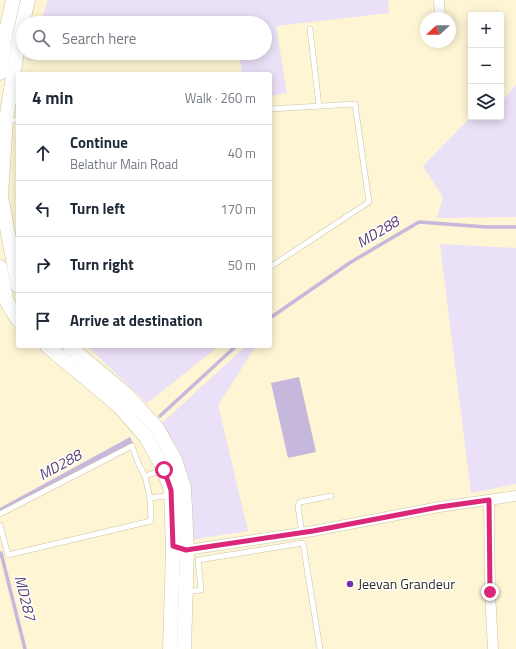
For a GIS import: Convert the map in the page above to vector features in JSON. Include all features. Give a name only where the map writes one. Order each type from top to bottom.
[{"type":"street","points":[[0,73],[3,36],[13,0]]},
{"type":"street","points":[[24,16],[28,0]]},
{"type":"street","points":[[439,0],[440,12]]},
{"type":"street","points":[[16,60],[8,121],[1,196],[16,275]]},
{"type":"street","points":[[0,267],[7,302],[16,317]]},
{"type":"street","points":[[49,348],[118,405],[141,431],[164,470],[171,490],[173,546],[170,649]]},
{"type":"street","points":[[71,348],[127,395],[157,428],[175,460],[184,488],[186,550],[184,649]]},
{"type":"street","points":[[173,546],[186,550],[302,533],[439,507],[516,496]]},
{"type":"street","points":[[489,500],[490,584],[493,649]]},
{"type":"lane","points":[[310,29],[319,106]]},
{"type":"lane","points":[[272,109],[355,104],[369,202],[272,266]]},
{"type":"lane","points":[[0,514],[132,446],[145,476],[150,498],[151,521],[8,555],[0,525]]},
{"type":"lane","points":[[145,476],[164,470]]},
{"type":"lane","points":[[150,498],[171,495]]},
{"type":"lane","points":[[302,533],[298,507],[299,503],[331,496]]},
{"type":"lane","points":[[186,592],[201,590],[198,560],[303,543],[320,649]]},
{"type":"shaded area","points":[[48,0],[388,0],[389,13],[276,26],[287,93],[272,96],[272,72],[242,72],[240,60],[272,60],[272,16],[42,16]]},
{"type":"shaded area","points":[[516,85],[516,217],[437,218],[443,197],[423,166],[468,120],[504,120],[504,99]]},
{"type":"shaded area","points":[[440,244],[516,248],[516,484],[471,493]]},
{"type":"shaded area","points":[[89,348],[216,348],[147,403]]},
{"type":"shaded area","points":[[244,348],[255,348],[218,405],[248,531],[190,540],[179,452],[162,423]]},
{"type":"shaded area","points":[[299,377],[316,452],[288,458],[271,383]]},
{"type":"shaded area","points":[[130,437],[133,443],[0,514],[0,508]]},
{"type":"waterway","name":"MD288","points":[[272,317],[351,262],[419,222],[486,227],[516,227]]},
{"type":"waterway","name":"MD288","points":[[160,416],[234,348]]},
{"type":"waterway","name":"MD287","points":[[1,553],[25,649]]},
{"type":"place","name":"Jeevan Grandeur","points":[[350,584]]},
{"type":"route","points":[[164,470],[171,490],[173,546],[186,550],[313,531],[439,507],[489,500],[490,592]]}]
